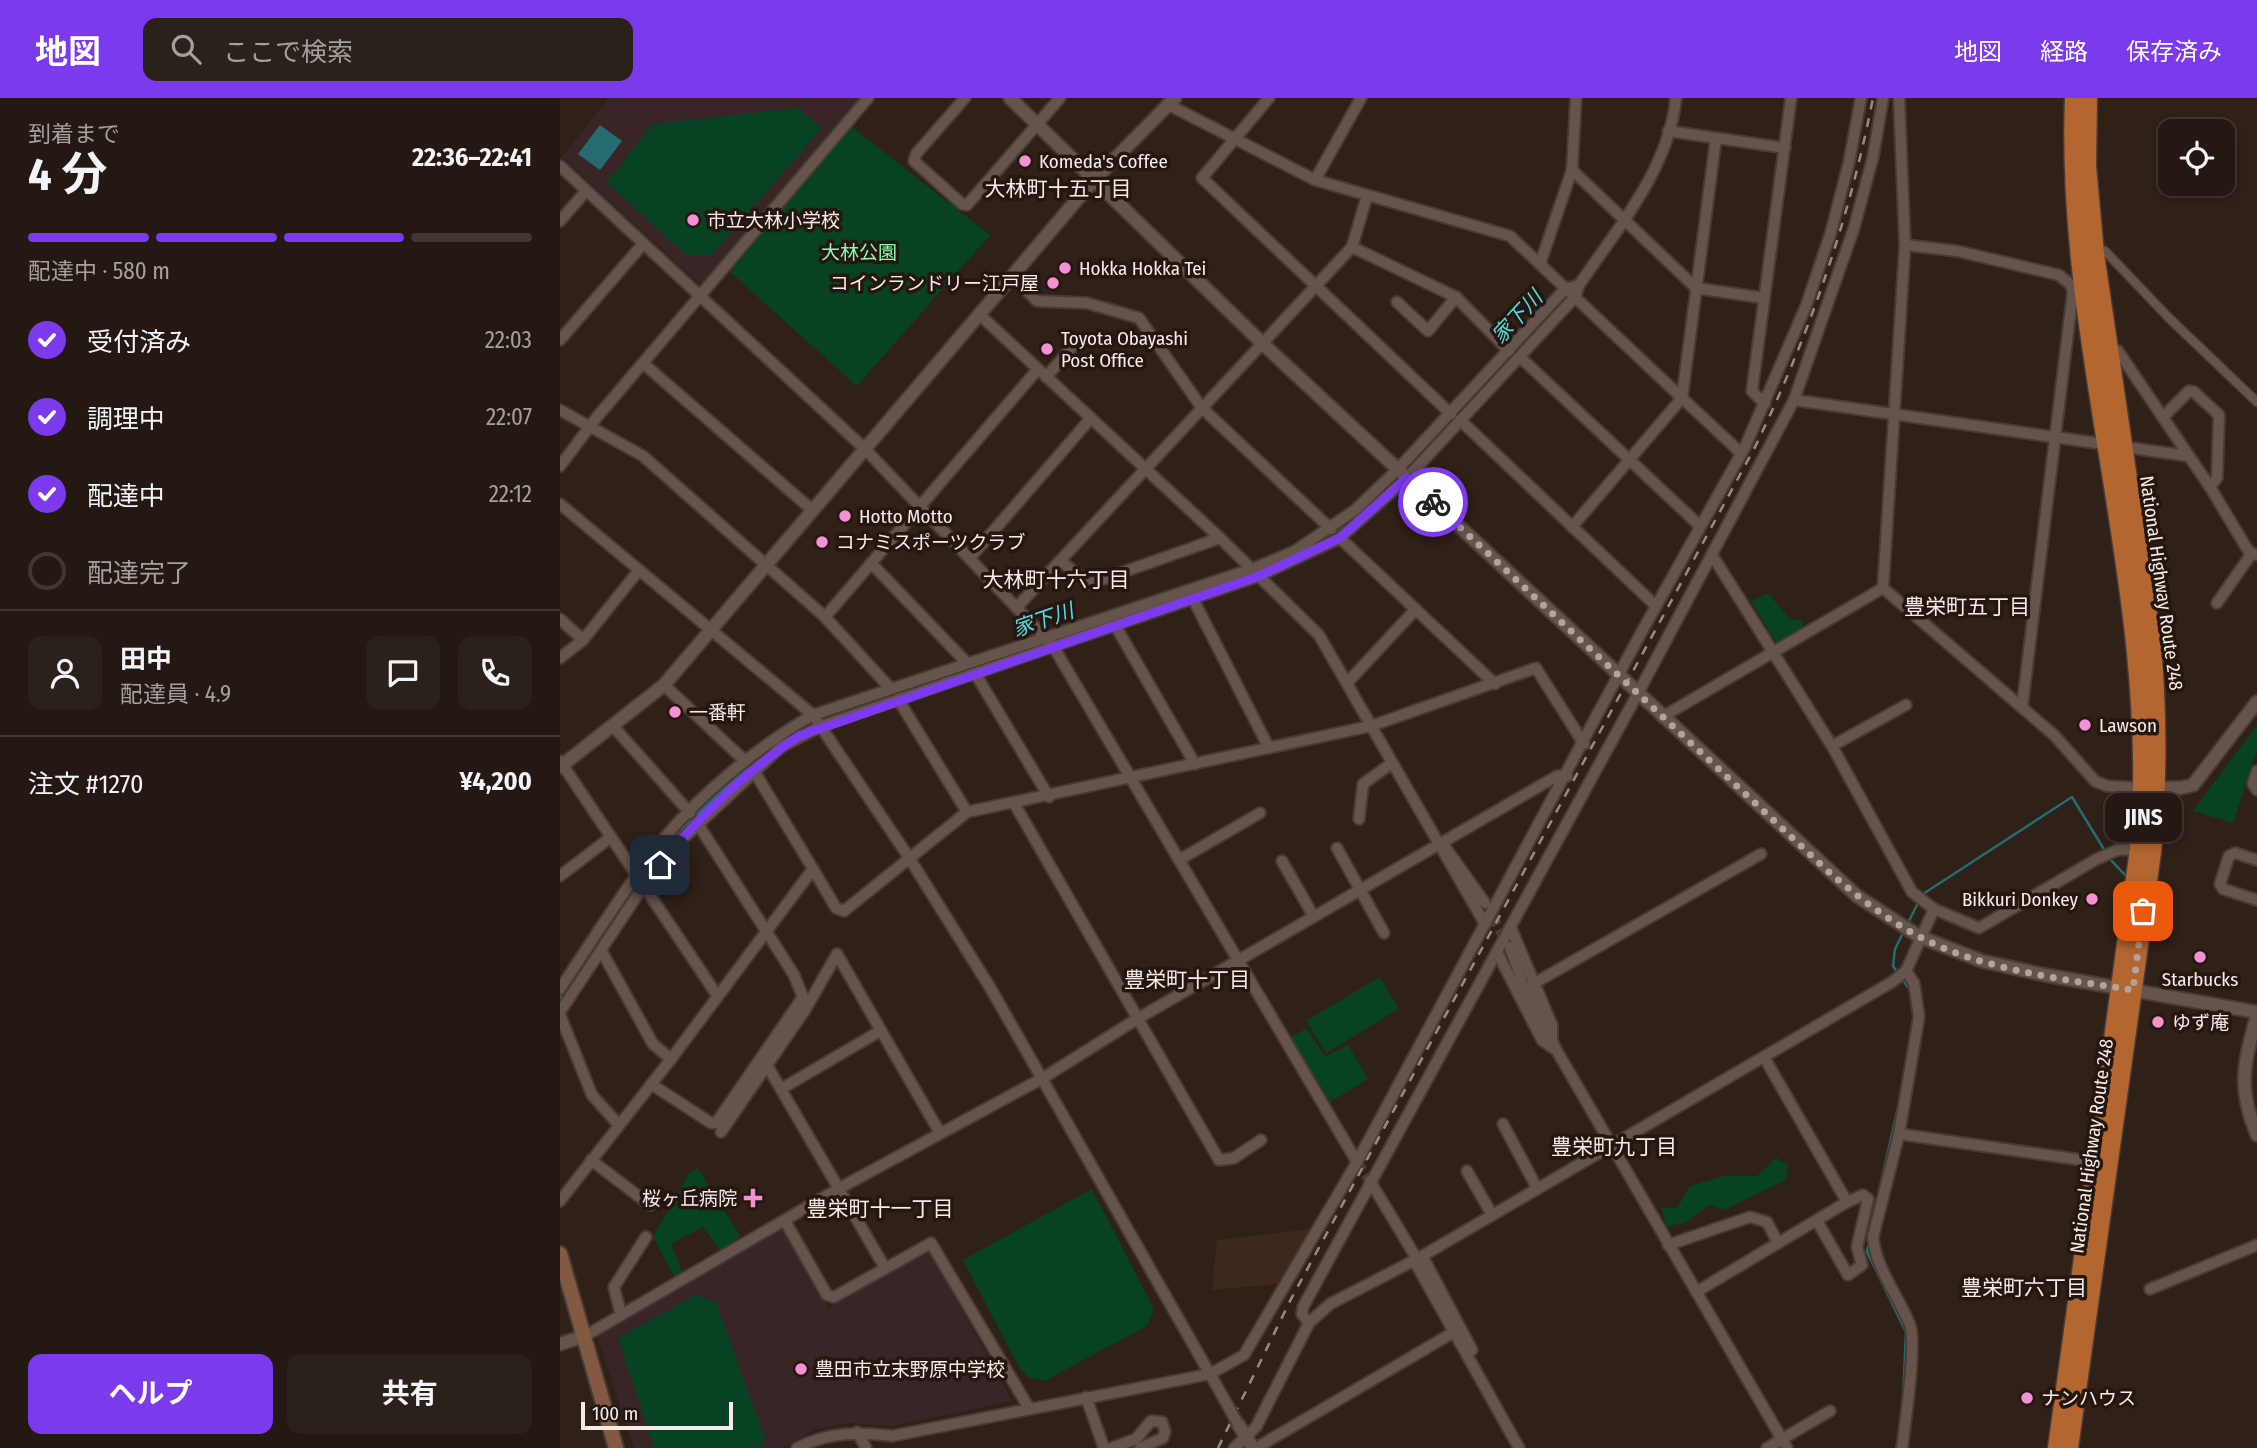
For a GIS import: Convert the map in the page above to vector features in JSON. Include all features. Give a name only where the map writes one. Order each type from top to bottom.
[{"type":"highway","name":"National Highway Route 248","points":[[2057,1448],[2096,1162],[2152,852],[2150,788],[2156,692],[2151,635],[2114,444],[2080,298],[2074,98]]},
{"type":"highway","name":"National Highway Route 248","points":[[2088,98],[2090,209],[2108,351],[2114,444]]},
{"type":"highway","name":"National Highway Route 248","points":[[2069,1448],[2127,989],[2139,849],[2150,788]]},
{"type":"main road","points":[[560,1254],[616,1448]]},
{"type":"street","points":[[560,466],[868,98]]},
{"type":"street","points":[[965,98],[916,154],[914,161],[962,204],[971,202],[1060,98]]},
{"type":"street","points":[[1010,98],[1263,344],[1637,695],[1857,896],[1920,937],[1982,961],[2257,1014],[2242,1073],[2244,1096],[2257,1135]]},
{"type":"street","points":[[1269,98],[1202,178],[1656,606]]},
{"type":"street","points":[[1315,180],[1361,98]]},
{"type":"street","points":[[1540,264],[1572,170],[1576,98]]},
{"type":"street","points":[[1455,417],[1520,357],[1575,297],[1578,285],[1651,177],[1668,131],[1676,98]]},
{"type":"street","points":[[1765,404],[1752,391],[1791,98]]},
{"type":"street","points":[[797,1448],[819,1437],[858,1432],[891,1436],[1210,1374],[1244,1355],[1357,1162],[1741,453],[1765,404],[1806,306],[1831,232],[1849,162],[1861,98]]},
{"type":"street","points":[[1309,1323],[1302,1314],[1303,1307],[1511,928],[1794,400],[1854,228],[1873,157],[1883,98]]},
{"type":"street","points":[[1883,588],[1905,245],[1899,98]]},
{"type":"street","points":[[717,995],[561,764],[664,685],[811,509],[1093,181],[1171,101],[1233,138],[1315,180],[1510,236],[1741,453]]},
{"type":"street","points":[[1668,131],[1785,148]]},
{"type":"street","points":[[1572,527],[1682,398],[1716,138]]},
{"type":"street","points":[[560,166],[865,449],[918,508],[970,558],[1053,646],[1357,1162]]},
{"type":"street","points":[[1572,170],[1696,288],[1764,298]]},
{"type":"street","points":[[560,221],[586,191]]},
{"type":"street","points":[[1017,607],[1317,288],[1352,247],[1367,195]]},
{"type":"street","points":[[560,340],[643,244]]},
{"type":"street","points":[[1905,245],[1957,251],[2059,275],[2080,298],[2057,437],[2022,708]]},
{"type":"street","points":[[1352,247],[1456,297],[1509,351]]},
{"type":"street","points":[[2105,251],[2257,402]]},
{"type":"street","points":[[1013,276],[1037,301],[1087,303],[1139,318],[1202,408],[1331,529]]},
{"type":"street","points":[[618,1124],[592,1095],[560,1014],[643,886],[676,845],[781,747],[821,726],[1193,599],[1340,538],[1455,417],[1565,289],[1578,285]]},
{"type":"street","points":[[1397,302],[1428,331],[1456,297]]},
{"type":"street","points":[[980,315],[1220,538],[1319,635],[1485,923]]},
{"type":"street","points":[[825,617],[918,508],[1042,373],[1077,342]]},
{"type":"street","points":[[2108,351],[2119,351],[2253,553],[2217,603]]},
{"type":"street","points":[[1520,357],[1700,526]]},
{"type":"street","points":[[643,364],[811,509]]},
{"type":"street","points":[[2164,416],[2189,391],[2194,392],[2219,415],[2217,478],[2210,487]]},
{"type":"street","points":[[1794,400],[2188,456]]},
{"type":"street","points":[[560,410],[643,456],[825,617],[891,689]]},
{"type":"street","points":[[970,558],[1091,418]]},
{"type":"street","points":[[560,989],[663,840],[745,761],[778,734],[813,715],[966,662],[1256,573],[1331,529],[1402,474]]},
{"type":"street","points":[[560,504],[709,631],[813,715],[908,856],[1043,1078],[1254,1448],[1449,1335]]},
{"type":"street","points":[[1061,561],[1089,584],[1220,538]]},
{"type":"street","points":[[1340,538],[1495,684]]},
{"type":"street","points":[[1712,555],[1775,651],[1832,746],[1912,892],[1934,909],[1979,928],[2095,860],[2117,850],[2139,849]]},
{"type":"street","points":[[871,563],[966,662]]},
{"type":"street","points":[[560,658],[583,640],[639,570]]},
{"type":"street","points":[[1662,717],[1883,588]]},
{"type":"street","points":[[1883,588],[2054,735],[2095,781],[2107,786],[2150,788],[2193,785],[2257,702]]},
{"type":"street","points":[[1193,599],[1269,748]]},
{"type":"street","points":[[1347,683],[1416,610]]},
{"type":"street","points":[[560,619],[583,640]]},
{"type":"street","points":[[1115,625],[1195,764]]},
{"type":"street","points":[[754,771],[836,908],[844,911],[908,856],[967,812],[1049,797],[1371,726],[1536,668],[1584,744]]},
{"type":"street","points":[[975,673],[1049,797]]},
{"type":"street","points":[[664,685],[745,761]]},
{"type":"street","points":[[898,699],[967,812]]},
{"type":"street","points":[[1832,746],[1906,705]]},
{"type":"street","points":[[613,726],[690,813]]},
{"type":"street","points":[[1359,819],[1363,785],[1392,763]]},
{"type":"street","points":[[2257,771],[2253,784],[2257,790]]},
{"type":"street","points":[[560,1344],[585,1336],[838,1189],[1043,1078],[1137,1019],[1239,962],[1360,889],[1557,776],[1567,776]]},
{"type":"street","points":[[1014,803],[1219,1160],[1234,1158],[1261,1140]]},
{"type":"street","points":[[1179,860],[1260,813]]},
{"type":"street","points":[[698,824],[766,930],[802,989],[803,996],[802,1007],[768,1068],[721,1132]]},
{"type":"street","points":[[560,876],[611,837]]},
{"type":"street","points":[[1440,843],[1451,853],[1485,903]]},
{"type":"street","points":[[1337,848],[1384,933]]},
{"type":"street","points":[[2257,860],[2235,853],[2229,856],[2220,884],[2223,889],[2257,900]]},
{"type":"street","points":[[1534,984],[1761,854]]},
{"type":"street","points":[[1282,861],[1314,917]]},
{"type":"street","points":[[560,1201],[671,1059],[813,869]]},
{"type":"street","points":[[1242,1430],[1256,1427],[1309,1323],[1330,1304],[1417,1259],[1906,971],[1934,909]]},
{"type":"street","points":[[1511,928],[1521,946],[1552,1025],[1554,1046]]},
{"type":"street","points":[[1510,947],[1523,984],[1554,1046],[1785,1443]]},
{"type":"street","points":[[601,950],[653,1044],[671,1059]]},
{"type":"street","points":[[1497,952],[1542,1040],[1554,1046]]},
{"type":"street","points":[[651,1084],[710,1123],[716,1123],[802,1007],[837,954],[940,1133]]},
{"type":"street","points":[[1902,1448],[1908,1411],[1911,1328],[1874,1253],[1873,1237],[1899,1134],[1919,1017],[1913,983],[1906,971]]},
{"type":"street","points":[[781,1089],[880,1031]]},
{"type":"street","points":[[1764,1057],[1847,1202]]},
{"type":"street","points":[[768,1068],[885,1268]]},
{"type":"street","points":[[1503,1124],[1537,1188]]},
{"type":"street","points":[[1899,1134],[2096,1162]]},
{"type":"street","points":[[591,1160],[650,1205]]},
{"type":"street","points":[[1467,1171],[1491,1213]]},
{"type":"street","points":[[1371,1182],[1417,1259],[1416,1264],[1519,1448]]},
{"type":"street","points":[[1696,1292],[1847,1202],[1863,1195],[1868,1199],[1857,1247],[1862,1265],[1848,1275],[1817,1221]]},
{"type":"street","points":[[1668,1245],[1751,1217],[1767,1222],[1778,1243]]},
{"type":"street","points":[[785,1221],[827,1295],[834,1297],[931,1243],[1029,1408]]},
{"type":"street","points":[[621,1315],[614,1287],[646,1237]]},
{"type":"street","points":[[2150,1289],[2257,1245]]},
{"type":"street","points":[[1086,1397],[1104,1448]]},
{"type":"street","points":[[1767,1448],[1785,1443],[1830,1411]]},
{"type":"street","points":[[1111,1448],[1136,1439],[1151,1421],[1162,1422],[1166,1431],[1163,1438],[1140,1448]]},
{"type":"street","points":[[1234,1448],[1242,1430]]},
{"type":"street","points":[[858,1432],[866,1448]]},
{"type":"shaded area","name":"市立大林小学校","points":[[609,98],[860,98],[704,283],[698,283],[562,157]]},
{"type":"shaded area","name":"豊田市立末野原中学校","points":[[783,1229],[828,1308],[929,1249],[1012,1401],[892,1426],[849,1423],[815,1429],[783,1448],[634,1448],[597,1336]]},
{"type":"shaded area","points":[[1311,1229],[1277,1284],[1212,1290],[1217,1240]]},
{"type":"green space","points":[[799,108],[822,128],[711,256],[687,256],[607,183],[652,124]]},
{"type":"green space","name":"大林公園","points":[[852,127],[990,235],[857,386],[730,272]]},
{"type":"green space","points":[[1768,593],[1791,620],[1801,619],[1804,628],[1777,643],[1751,601]]},
{"type":"green space","points":[[2257,725],[2257,751],[2233,823],[2193,811]]},
{"type":"green space","points":[[1380,977],[1399,1009],[1326,1053],[1306,1021]]},
{"type":"green space","points":[[1307,1028],[1325,1057],[1348,1045],[1368,1079],[1330,1102],[1289,1038]]},
{"type":"green space","points":[[1776,1158],[1788,1165],[1786,1180],[1723,1210],[1710,1204],[1685,1223],[1667,1226],[1661,1208],[1677,1208],[1690,1186],[1724,1176],[1757,1176]]},
{"type":"green space","points":[[698,1168],[740,1236],[721,1252],[703,1227],[671,1244],[683,1274],[675,1278],[653,1237],[690,1172]]},
{"type":"green space","points":[[1092,1189],[1154,1309],[1147,1326],[1044,1381],[1028,1377],[1019,1367],[963,1260]]},
{"type":"green space","points":[[695,1295],[716,1302],[765,1439],[759,1448],[654,1448],[618,1338]]},
{"type":"water","points":[[600,125],[622,141],[600,170],[578,154]]},
{"type":"waterway","name":"家下川","points":[[1526,344],[1562,301]]},
{"type":"waterway","name":"家下川","points":[[1317,545],[1365,511],[1492,379]]},
{"type":"waterway","name":"家下川","points":[[560,1000],[648,869],[682,828],[779,741],[827,717],[988,662]]},
{"type":"waterway","points":[[1923,894],[2072,797],[2105,851]]},
{"type":"waterway","points":[[2108,857],[2125,875]]},
{"type":"waterway","points":[[1907,925],[1918,903]]},
{"type":"waterway","points":[[1898,973],[1893,966],[1895,949],[1904,931]]},
{"type":"waterway","points":[[1902,979],[1910,990]]},
{"type":"waterway","points":[[1871,1226],[1899,1103]]},
{"type":"waterway","points":[[1869,1240],[1867,1252],[1906,1332],[1903,1399]]},
{"type":"tunnel","points":[[1485,903],[1508,945]]},
{"type":"tunnel","points":[[1357,1162],[1370,1181]]},
{"type":"railway","points":[[1218,1448],[1291,1299],[1754,449],[1792,364],[1825,277],[1852,189],[1873,98]]},
{"type":"way so far","points":[[1433,502],[1830,873],[1857,896],[1920,937],[1982,961],[2133,990],[2143,911]]},
{"type":"place","name":"Komeda's Coffee","points":[[1025,161]]},
{"type":"place","name":"市立大林小学校","points":[[693,220]]},
{"type":"place","name":"Hokka Hokka Tei","points":[[1065,268]]},
{"type":"place","name":"コインランドリー江戸屋","points":[[1053,283]]},
{"type":"place","name":"Toyota Obayashi Post Office","points":[[1047,349]]},
{"type":"place","name":"Hotto Motto","points":[[845,516]]},
{"type":"place","name":"コナミスポーツクラブ","points":[[822,542]]},
{"type":"place","name":"一番軒","points":[[675,712]]},
{"type":"place","name":"Lawson","points":[[2085,725]]},
{"type":"place","name":"Bikkuri Donkey","points":[[2092,899]]},
{"type":"place","name":"JINS","points":[[2143,911]]},
{"type":"place","name":"Starbucks","points":[[2200,957]]},
{"type":"place","name":"ゆず庵","points":[[2158,1022]]},
{"type":"place","name":"桜ヶ丘病院","points":[[753,1198]]},
{"type":"place","name":"豊田市立末野原中学校","points":[[801,1369]]},
{"type":"place","name":"ナンハウス","points":[[2027,1398]]},
{"type":"district","name":"大林町十五丁目","points":[[1058,189]]},
{"type":"district","name":"大林町十六丁目","points":[[1056,580]]},
{"type":"district","name":"豊栄町五丁目","points":[[1967,607]]},
{"type":"district","name":"豊栄町十丁目","points":[[1187,980]]},
{"type":"district","name":"豊栄町九丁目","points":[[1614,1147]]},
{"type":"district","name":"豊栄町十一丁目","points":[[880,1209]]},
{"type":"district","name":"豊栄町六丁目","points":[[2024,1288]]},
{"type":"route","points":[[660,865],[676,845],[754,771],[781,747],[799,736],[821,726],[1302,559],[1340,538],[1407,478],[1433,502]]}]
